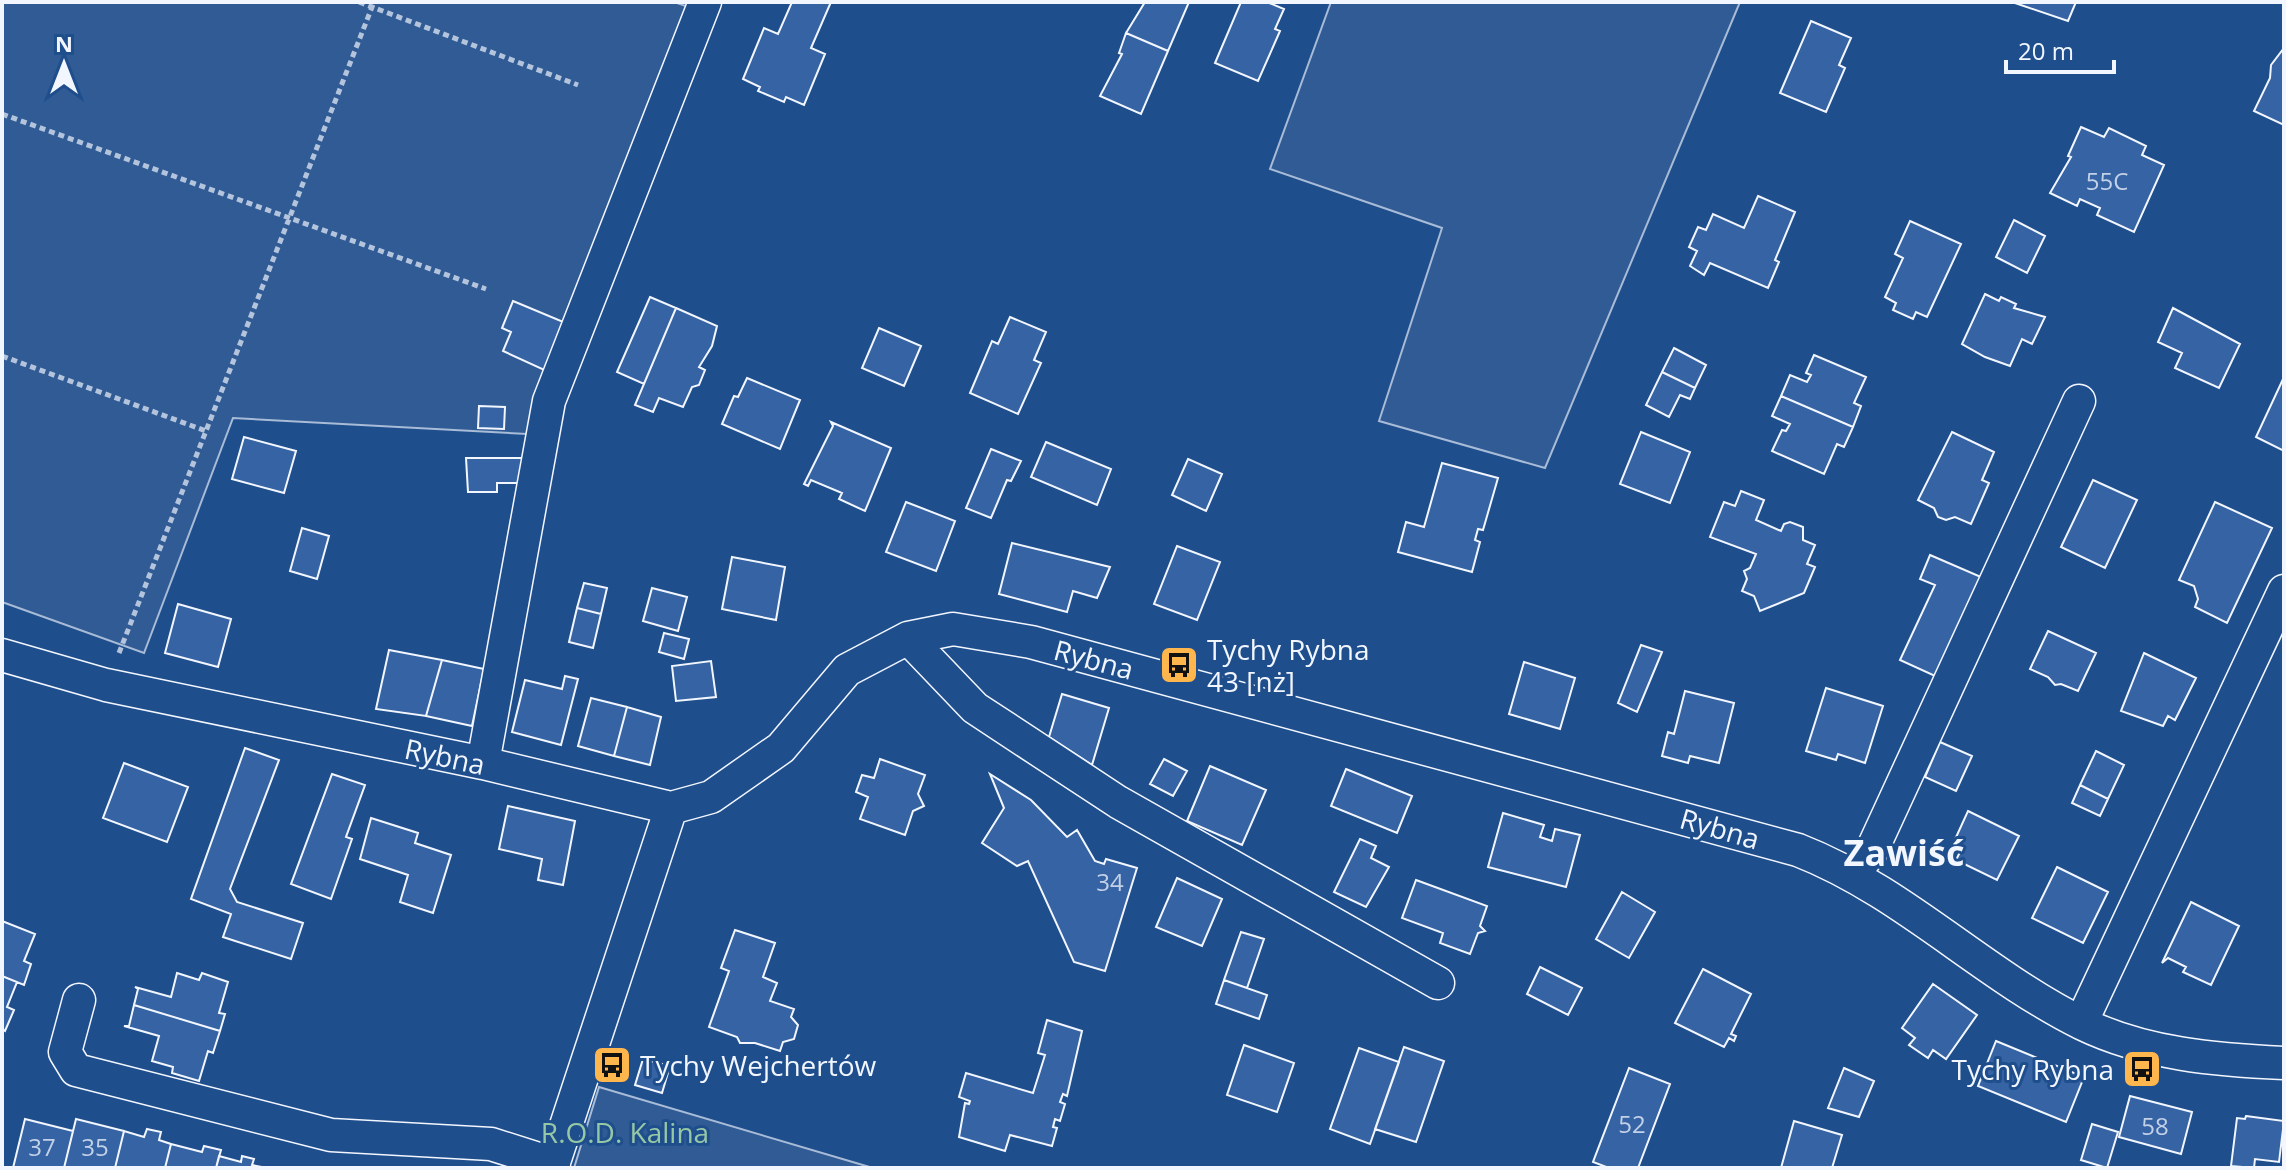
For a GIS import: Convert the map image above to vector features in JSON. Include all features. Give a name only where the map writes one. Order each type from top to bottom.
[{"type":"street","points":[[483,763],[549,401],[705,2]]},
{"type":"street","points":[[1854,874],[1872,850],[2079,401]]},
{"type":"street","points":[[2081,1023],[2284,591]]},
{"type":"street","name":"Rybna","points":[[2,655],[106,685],[483,763],[671,808],[711,797],[781,748],[847,670],[908,638],[953,629],[1031,642],[1798,850],[1854,874],[2021,988],[2081,1023],[2150,1048],[2284,1063]]},
{"type":"street","points":[[908,638],[975,708],[1118,802],[1438,983]]},
{"type":"street","points":[[79,1000],[65,1052],[76,1070],[331,1135],[491,1144],[553,1166],[671,808]]},
{"type":"path","points":[[359,2],[373,4],[578,85]]},
{"type":"path","points":[[106,685],[373,4]]},
{"type":"path","points":[[2,114],[486,289]]},
{"type":"path","points":[[2,356],[206,431]]},
{"type":"shaded area","points":[[2,2],[674,2],[689,7],[527,434],[233,418],[144,653],[2,602]]},
{"type":"shaded area","points":[[1331,2],[1740,2],[1545,468],[1379,421],[1442,228],[1270,169]]},
{"type":"shaded area","name":"R.O.D. Kalina","points":[[599,1087],[873,1168],[574,1168]]},
{"type":"building","points":[[792,2],[831,2],[811,48],[825,54],[804,105],[786,97],[784,102],[758,91],[760,87],[743,79],[764,28],[778,34]]},
{"type":"building","points":[[1145,2],[1189,2],[1168,51],[1126,33]]},
{"type":"building","points":[[1241,2],[1267,2],[1284,9],[1275,29],[1280,31],[1258,81],[1215,63]]},
{"type":"building","points":[[2012,2],[2076,2],[2068,21]]},
{"type":"building","points":[[1811,21],[1851,38],[1839,65],[1845,68],[1826,112],[1780,93]]},
{"type":"building","points":[[1126,33],[1168,51],[1141,114],[1100,96],[1122,54],[1119,53]]},
{"type":"building","points":[[2284,48],[2284,125],[2254,111],[2270,78],[2271,65]]},
{"type":"building","points":[[2081,127],[2104,137],[2109,128],[2146,146],[2142,155],[2164,165],[2134,232],[2097,215],[2100,208],[2080,199],[2077,206],[2050,193],[2071,157],[2068,156]]},
{"type":"building","points":[[1758,196],[1795,212],[1775,260],[1779,262],[1768,288],[1710,263],[1704,275],[1690,266],[1697,251],[1689,247],[1698,227],[1706,230],[1713,214],[1744,228]]},
{"type":"building","points":[[2014,220],[2045,236],[2027,273],[1996,257]]},
{"type":"building","points":[[1910,221],[1961,244],[1927,317],[1916,312],[1913,319],[1893,310],[1896,303],[1885,297],[1903,258],[1895,254]]},
{"type":"building","points":[[1985,294],[1999,301],[2001,297],[2016,304],[2014,308],[2045,317],[2032,344],[2022,339],[2010,366],[1962,344]]},
{"type":"building","points":[[650,297],[676,308],[644,384],[617,372]]},
{"type":"building","points":[[513,301],[573,326],[553,374],[503,351],[511,332],[502,328]]},
{"type":"building","points":[[676,308],[717,326],[712,346],[699,367],[705,370],[699,385],[692,387],[683,407],[659,398],[653,412],[635,405]]},
{"type":"building","points":[[2173,308],[2240,344],[2219,388],[2175,368],[2182,353],[2158,342]]},
{"type":"building","points":[[1010,317],[1046,332],[1034,360],[1041,363],[1018,414],[970,393],[992,341],[998,344]]},
{"type":"building","points":[[879,328],[921,346],[904,386],[862,368]]},
{"type":"building","points":[[1674,348],[1706,365],[1695,388],[1662,372]]},
{"type":"building","points":[[1814,355],[1866,377],[1854,403],[1861,406],[1853,427],[1781,396],[1790,375],[1807,382],[1811,375],[1806,373]]},
{"type":"building","points":[[1662,372],[1695,388],[1690,399],[1680,395],[1669,417],[1646,405]]},
{"type":"building","points":[[2284,377],[2284,451],[2256,437]]},
{"type":"building","points":[[747,378],[800,400],[780,449],[722,424],[734,396],[738,397]]},
{"type":"building","points":[[1781,396],[1853,427],[1844,447],[1837,444],[1824,474],[1772,451],[1782,430],[1786,431],[1790,424],[1772,416]]},
{"type":"building","points":[[479,406],[505,407],[504,429],[478,428]]},
{"type":"building","points":[[831,422],[891,448],[865,511],[839,499],[842,493],[811,480],[808,486],[804,484],[833,426]]},
{"type":"building","points":[[1641,432],[1690,452],[1670,503],[1620,484]]},
{"type":"building","points":[[1952,432],[1994,452],[1982,480],[1989,483],[1971,524],[1955,517],[1946,520],[1938,517],[1934,508],[1918,500]]},
{"type":"building","points":[[244,437],[296,451],[284,493],[232,479]]},
{"type":"building","points":[[1046,442],[1111,469],[1097,505],[1031,477]]},
{"type":"building","points":[[991,449],[1021,461],[1011,481],[1007,480],[991,518],[966,508]]},
{"type":"building","points":[[466,458],[524,458],[521,483],[497,483],[497,492],[468,492]]},
{"type":"building","points":[[1188,459],[1222,474],[1206,511],[1172,495]]},
{"type":"building","points":[[1442,463],[1498,478],[1483,530],[1478,529],[1475,540],[1480,542],[1472,572],[1398,552],[1406,522],[1424,527]]},
{"type":"building","points":[[2093,480],[2137,500],[2105,568],[2061,547]]},
{"type":"building","points":[[1741,491],[1764,500],[1756,520],[1781,531],[1784,524],[1790,522],[1803,527],[1803,540],[1815,545],[1807,564],[1815,567],[1804,593],[1760,611],[1754,596],[1742,591],[1747,579],[1744,571],[1750,568],[1756,554],[1710,537],[1724,502],[1735,506]]},
{"type":"building","points":[[906,502],[955,521],[936,571],[886,552]]},
{"type":"building","points":[[2215,502],[2272,528],[2227,623],[2195,607],[2198,599],[2194,586],[2179,580]]},
{"type":"building","points":[[302,528],[329,536],[317,579],[290,571]]},
{"type":"building","points":[[1012,543],[1110,567],[1097,598],[1073,591],[1067,612],[999,594]]},
{"type":"building","points":[[1177,546],[1220,562],[1197,620],[1154,604]]},
{"type":"building","points":[[1930,555],[1981,577],[1935,676],[1900,660],[1935,585],[1920,579]]},
{"type":"building","points":[[732,557],[785,567],[776,620],[722,609]]},
{"type":"building","points":[[584,583],[607,588],[601,614],[577,608]]},
{"type":"building","points":[[652,588],[687,597],[678,631],[643,621]]},
{"type":"building","points":[[178,604],[231,619],[218,667],[165,653]]},
{"type":"building","points":[[577,608],[601,614],[593,648],[569,642]]},
{"type":"building","points":[[2048,631],[2096,653],[2078,691],[2061,684],[2055,685],[2048,677],[2030,669]]},
{"type":"building","points":[[664,633],[689,639],[684,659],[659,652]]},
{"type":"building","points":[[1641,645],[1662,652],[1637,712],[1618,703]]},
{"type":"building","points":[[389,650],[442,660],[426,716],[376,709]]},
{"type":"building","points":[[2144,653],[2196,678],[2175,720],[2168,716],[2163,726],[2121,711]]},
{"type":"building","points":[[442,660],[484,669],[472,726],[426,716]]},
{"type":"building","points":[[711,661],[716,697],[676,701],[672,666]]},
{"type":"building","points":[[1524,662],[1575,678],[1560,729],[1509,714]]},
{"type":"building","points":[[565,676],[578,679],[561,745],[512,732],[525,680],[562,689]]},
{"type":"building","points":[[1826,688],[1883,706],[1865,763],[1838,754],[1836,760],[1806,751]]},
{"type":"building","points":[[1685,691],[1734,703],[1719,763],[1690,756],[1688,763],[1662,756],[1668,732],[1674,734]]},
{"type":"building","points":[[1062,694],[1109,708],[1092,765],[1049,737]]},
{"type":"building","points":[[591,698],[627,707],[614,756],[578,746]]},
{"type":"building","points":[[627,707],[661,717],[650,765],[614,756]]},
{"type":"building","points":[[1940,742],[1972,756],[1956,791],[1925,777]]},
{"type":"building","points":[[245,748],[279,760],[230,889],[237,902],[303,923],[291,959],[223,937],[231,914],[191,899]]},
{"type":"building","points":[[2096,751],[2124,765],[2108,799],[2080,785]]},
{"type":"building","points":[[880,759],[925,775],[918,794],[924,806],[913,811],[905,835],[860,819],[868,797],[856,792],[862,775],[874,778]]},
{"type":"building","points":[[1164,759],[1187,771],[1173,796],[1150,784]]},
{"type":"building","points":[[124,763],[188,787],[167,842],[103,818]]},
{"type":"building","points":[[1210,766],[1266,790],[1242,845],[1187,821]]},
{"type":"building","points":[[1346,769],[1412,796],[1397,833],[1331,806]]},
{"type":"building","points":[[332,774],[365,785],[346,837],[352,839],[331,899],[291,884]]},
{"type":"building","points":[[990,774],[1031,800],[1067,837],[1077,830],[1095,861],[1104,864],[1106,859],[1137,868],[1105,971],[1074,962],[1028,861],[1017,866],[982,843],[1004,808]]},
{"type":"building","points":[[2080,785],[2108,799],[2100,816],[2072,803]]},
{"type":"building","points":[[508,806],[575,821],[563,885],[538,880],[542,859],[499,849]]},
{"type":"building","points":[[1968,811],[2019,836],[1997,880],[1956,860],[1961,850],[1952,846]]},
{"type":"building","points":[[1503,813],[1544,825],[1540,837],[1552,841],[1555,829],[1580,835],[1566,887],[1488,867]]},
{"type":"building","points":[[371,818],[418,833],[415,843],[451,855],[433,913],[400,902],[408,875],[360,859]]},
{"type":"building","points":[[1360,839],[1376,846],[1371,858],[1389,867],[1366,907],[1334,892]]},
{"type":"building","points":[[2057,867],[2108,892],[2083,943],[2032,918]]},
{"type":"building","points":[[1177,878],[1222,899],[1202,946],[1156,927]]},
{"type":"building","points":[[1416,880],[1487,906],[1480,926],[1485,931],[1478,933],[1470,954],[1440,943],[1443,933],[1402,918]]},
{"type":"building","points":[[1622,892],[1655,912],[1629,958],[1596,939]]},
{"type":"building","points":[[2191,902],[2239,926],[2211,985],[2183,972],[2186,967],[2168,958],[2162,963]]},
{"type":"building","points":[[2,921],[35,934],[24,961],[31,964],[24,985],[2,976]]},
{"type":"building","points":[[735,930],[775,943],[763,977],[777,983],[770,1001],[794,1009],[791,1017],[798,1025],[794,1039],[783,1042],[780,1051],[755,1043],[740,1043],[737,1037],[709,1027],[729,971],[721,968]]},
{"type":"building","points":[[1241,932],[1264,939],[1247,988],[1224,980]]},
{"type":"building","points":[[1540,967],[1582,988],[1568,1015],[1527,994]]},
{"type":"building","points":[[1703,969],[1751,994],[1731,1034],[1736,1036],[1734,1041],[1729,1038],[1724,1047],[1675,1023]]},
{"type":"building","points":[[177,973],[199,980],[202,973],[228,982],[219,1013],[225,1014],[220,1031],[134,1005],[138,989],[135,987],[171,997]]},
{"type":"building","points":[[2,976],[17,982],[7,1007],[14,1010],[5,1031],[2,1029]]},
{"type":"building","points":[[1224,980],[1267,995],[1259,1019],[1216,1004]]},
{"type":"building","points":[[1933,984],[1977,1015],[1946,1059],[1933,1050],[1928,1058],[1909,1045],[1915,1038],[1902,1028]]},
{"type":"building","points":[[134,1005],[220,1031],[213,1053],[208,1051],[199,1081],[172,1073],[173,1067],[152,1061],[159,1036],[124,1026],[129,1026]]},
{"type":"building","points":[[1047,1020],[1082,1031],[1067,1096],[1063,1094],[1060,1102],[1065,1104],[1060,1121],[1055,1119],[1053,1127],[1057,1128],[1052,1146],[1010,1135],[1005,1151],[959,1137],[965,1103],[969,1104],[970,1101],[959,1097],[966,1073],[1033,1093],[1045,1055],[1038,1053]]},
{"type":"building","points":[[1996,1041],[2084,1077],[2066,1122],[1978,1086]]},
{"type":"building","points":[[1244,1045],[1294,1063],[1277,1112],[1227,1095]]},
{"type":"building","points":[[1404,1047],[1444,1061],[1416,1142],[1375,1129]]},
{"type":"building","points":[[1359,1048],[1399,1062],[1370,1144],[1330,1129]]},
{"type":"building","points":[[643,1059],[670,1066],[662,1093],[635,1085]]},
{"type":"building","points":[[1629,1068],[1670,1084],[1638,1168],[1609,1168],[1593,1162]]},
{"type":"building","points":[[1844,1068],[1874,1081],[1859,1117],[1828,1108]]},
{"type":"building","points":[[2130,1096],[2192,1112],[2181,1154],[2119,1137]]},
{"type":"building","points":[[2246,1116],[2284,1121],[2279,1162],[2255,1159],[2254,1168],[2231,1166],[2237,1118],[2245,1119]]},
{"type":"building","points":[[25,1119],[73,1131],[64,1168],[13,1168]]},
{"type":"building","points":[[76,1119],[124,1131],[115,1168],[64,1168]]},
{"type":"building","points":[[1794,1121],[1842,1135],[1832,1168],[1781,1168]]},
{"type":"building","points":[[2092,1124],[2118,1132],[2107,1168],[2081,1160]]},
{"type":"building","points":[[147,1129],[161,1132],[159,1140],[171,1144],[165,1168],[115,1168],[124,1131],[144,1137]]},
{"type":"building","points":[[171,1144],[202,1152],[204,1146],[221,1150],[216,1168],[165,1168]]},
{"type":"building","points":[[219,1156],[241,1162],[242,1156],[254,1159],[252,1165],[267,1168],[216,1168]]},
{"type":"place","name":"Tychy Rybna 43 [nż]","points":[[1179,665]]},
{"type":"place","name":"Tychy Wejchertów","points":[[612,1065]]},
{"type":"place","name":"Tychy Rybna","points":[[2142,1069]]},
{"type":"district","name":"Zawiść","points":[[1904,852]]}]
